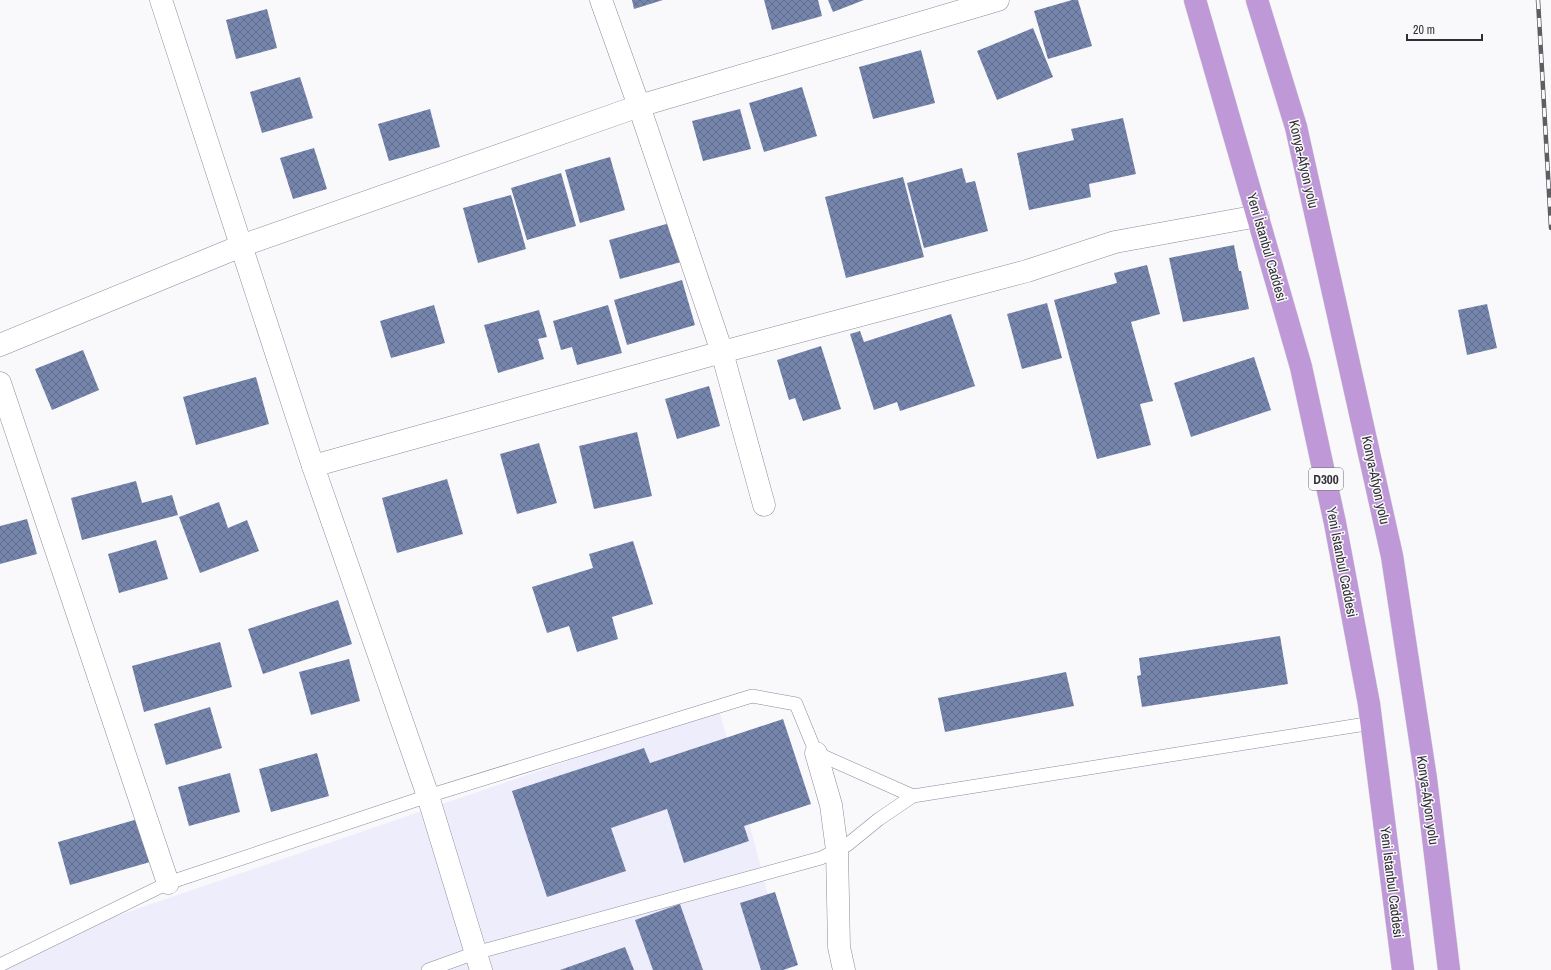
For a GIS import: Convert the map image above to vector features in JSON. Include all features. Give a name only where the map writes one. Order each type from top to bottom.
[{"type":"highway","name":"Yeni İstanbul Caddesi","points":[[1195,0],[1301,367],[1336,530],[1372,722],[1403,970]]},
{"type":"highway","name":"Konya-Afyon yolu","points":[[1257,0],[1296,127],[1392,556],[1426,779],[1449,970]]},
{"type":"highway","points":[[1447,945],[1455,970]]},
{"type":"street","points":[[161,0],[313,466],[428,796],[478,961]]},
{"type":"street","points":[[601,0],[639,106],[722,352],[764,505]]},
{"type":"street","points":[[0,345],[241,246],[639,106],[998,0]]},
{"type":"street","points":[[313,466],[722,352],[1027,271],[1114,242],[1258,216]]},
{"type":"street","points":[[0,383],[168,884]]},
{"type":"street","points":[[816,753],[831,805],[837,850],[839,946],[844,970]]},
{"type":"lane","points":[[0,965],[168,884],[428,796],[752,696],[796,704],[816,753],[913,796]]},
{"type":"lane","points":[[428,970],[478,961],[821,858],[847,845],[879,819],[913,796],[1372,722]]},
{"type":"shaded area","points":[[719,709],[788,970],[0,970],[0,956]]},
{"type":"building","points":[[632,0],[663,0],[634,9]]},
{"type":"building","points":[[764,0],[818,0],[822,16],[772,30]]},
{"type":"building","points":[[828,0],[864,0],[833,12]]},
{"type":"building","points":[[1072,0],[1078,0],[1092,46],[1048,59],[1034,11]]},
{"type":"building","points":[[267,9],[277,48],[236,59],[226,20]]},
{"type":"building","points":[[1033,28],[1053,77],[997,100],[977,51]]},
{"type":"building","points":[[921,50],[935,103],[873,119],[859,67]]},
{"type":"building","points":[[300,77],[313,118],[262,133],[250,92]]},
{"type":"building","points":[[802,87],[817,136],[764,152],[749,103]]},
{"type":"building","points":[[430,109],[440,147],[389,161],[378,124]]},
{"type":"building","points":[[740,109],[751,149],[703,161],[692,121]]},
{"type":"building","points":[[1123,118],[1136,174],[1089,184],[1091,197],[1029,210],[1017,153],[1074,140],[1071,129]]},
{"type":"building","points":[[314,148],[327,189],[293,199],[280,158]]},
{"type":"building","points":[[610,157],[625,210],[580,223],[565,170]]},
{"type":"building","points":[[962,168],[966,183],[975,181],[988,231],[924,248],[907,183]]},
{"type":"building","points":[[561,173],[576,226],[527,240],[511,188]]},
{"type":"building","points":[[903,177],[924,257],[846,278],[825,197]]},
{"type":"building","points":[[511,195],[526,249],[478,263],[463,208]]},
{"type":"building","points":[[670,223],[681,262],[620,279],[609,240]]},
{"type":"building","points":[[1234,245],[1249,309],[1183,322],[1169,258]]},
{"type":"building","points":[[1147,265],[1160,314],[1131,322],[1153,401],[1140,404],[1151,445],[1097,459],[1054,300],[1117,283],[1114,273]]},
{"type":"building","points":[[682,280],[695,325],[627,345],[614,300]]},
{"type":"building","points":[[1047,303],[1062,358],[1022,369],[1007,314]]},
{"type":"building","points":[[1487,304],[1497,348],[1467,355],[1458,310]]},
{"type":"building","points":[[434,305],[445,343],[391,358],[380,321]]},
{"type":"building","points":[[608,305],[622,353],[577,365],[572,347],[561,350],[553,321]]},
{"type":"building","points":[[539,310],[547,337],[538,339],[544,359],[498,373],[484,325]]},
{"type":"building","points":[[951,314],[975,386],[900,411],[897,402],[874,410],[850,334],[860,331],[864,342]]},
{"type":"building","points":[[821,346],[841,409],[803,421],[795,398],[789,400],[777,360]]},
{"type":"building","points":[[83,350],[99,390],[52,410],[35,369]]},
{"type":"building","points":[[1254,357],[1271,410],[1191,437],[1174,383]]},
{"type":"building","points":[[256,377],[269,424],[196,445],[183,397]]},
{"type":"building","points":[[709,386],[720,426],[677,439],[665,399]]},
{"type":"building","points":[[637,432],[652,496],[594,509],[579,446]]},
{"type":"building","points":[[539,443],[557,503],[517,514],[500,454]]},
{"type":"building","points":[[447,479],[463,534],[397,553],[382,498]]},
{"type":"building","points":[[136,481],[142,503],[172,495],[178,515],[82,540],[71,498]]},
{"type":"building","points":[[219,502],[228,528],[247,520],[259,551],[200,573],[179,517]]},
{"type":"building","points":[[27,519],[37,554],[0,564],[0,526]]},
{"type":"building","points":[[156,540],[168,579],[119,593],[108,554]]},
{"type":"building","points":[[633,541],[653,604],[612,617],[618,639],[577,652],[569,626],[547,633],[532,587],[593,568],[589,554]]},
{"type":"building","points":[[338,600],[352,644],[263,674],[248,629]]},
{"type":"building","points":[[1280,636],[1288,684],[1142,707],[1137,676],[1141,675],[1139,658]]},
{"type":"building","points":[[220,642],[232,687],[144,712],[132,666]]},
{"type":"building","points":[[349,659],[360,701],[311,715],[299,672]]},
{"type":"building","points":[[1066,672],[1074,706],[945,732],[938,698]]},
{"type":"building","points":[[210,707],[222,748],[166,765],[154,724]]},
{"type":"building","points":[[783,719],[811,804],[744,826],[749,841],[684,863],[667,809],[611,828],[626,871],[547,897],[512,791],[644,748],[650,763]]},
{"type":"building","points":[[317,753],[329,796],[271,812],[259,769]]},
{"type":"building","points":[[230,773],[240,812],[189,826],[178,787]]},
{"type":"building","points":[[138,819],[150,862],[70,885],[58,842]]},
{"type":"building","points":[[775,892],[798,965],[783,970],[761,970],[740,903]]},
{"type":"building","points":[[680,904],[703,970],[653,970],[635,920]]},
{"type":"building","points":[[625,947],[634,970],[560,970]]},
{"type":"railway","points":[[1538,0],[1551,228]]}]
